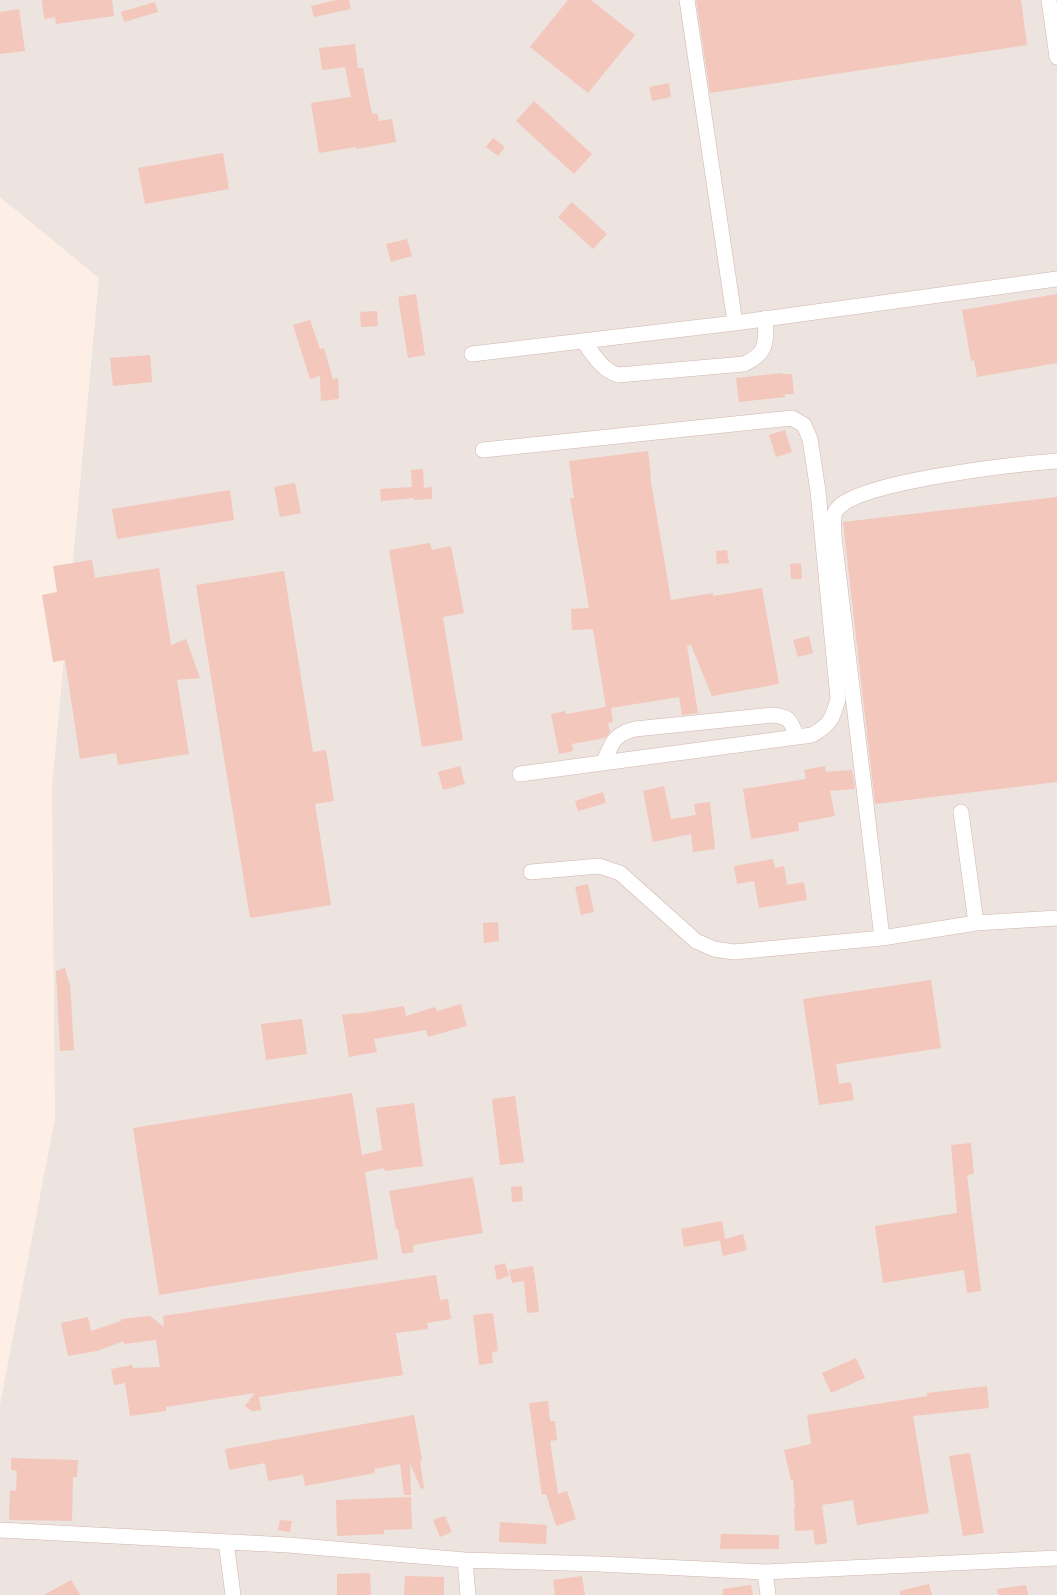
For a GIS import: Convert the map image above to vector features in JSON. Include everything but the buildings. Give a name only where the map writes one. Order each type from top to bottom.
[{"type":"street","points":[[687,0],[735,322]]},
{"type":"street","points":[[1049,0],[1057,57]]},
{"type":"street","points":[[472,354],[735,322],[1057,279]]},
{"type":"street","points":[[583,341],[603,367],[618,375],[744,364],[757,358],[765,347],[766,318]]},
{"type":"street","points":[[483,450],[792,418],[804,425],[810,439],[818,491],[838,699],[833,716],[824,728],[812,735],[520,774]]},
{"type":"street","points":[[882,938],[834,537],[834,513],[839,506],[852,497],[905,483],[1005,466],[1057,461]]},
{"type":"street","points":[[603,763],[615,738],[623,732],[635,729],[773,715],[784,716],[790,720],[796,737]]},
{"type":"street","points":[[961,812],[976,923]]},
{"type":"street","points":[[531,872],[599,866],[620,873],[696,941],[714,949],[734,952],[882,938],[976,923],[1057,918]]},
{"type":"street","points":[[0,1530],[288,1545],[465,1560],[765,1572],[1057,1558]]},
{"type":"street","points":[[226,1542],[233,1595]]},
{"type":"street","points":[[465,1560],[468,1595]]},
{"type":"street","points":[[765,1572],[768,1595]]},
{"type":"shaded area","points":[[0,0],[1057,0],[1057,1595],[0,1595],[0,1405],[55,1118],[52,788],[99,278],[0,197]]}]
